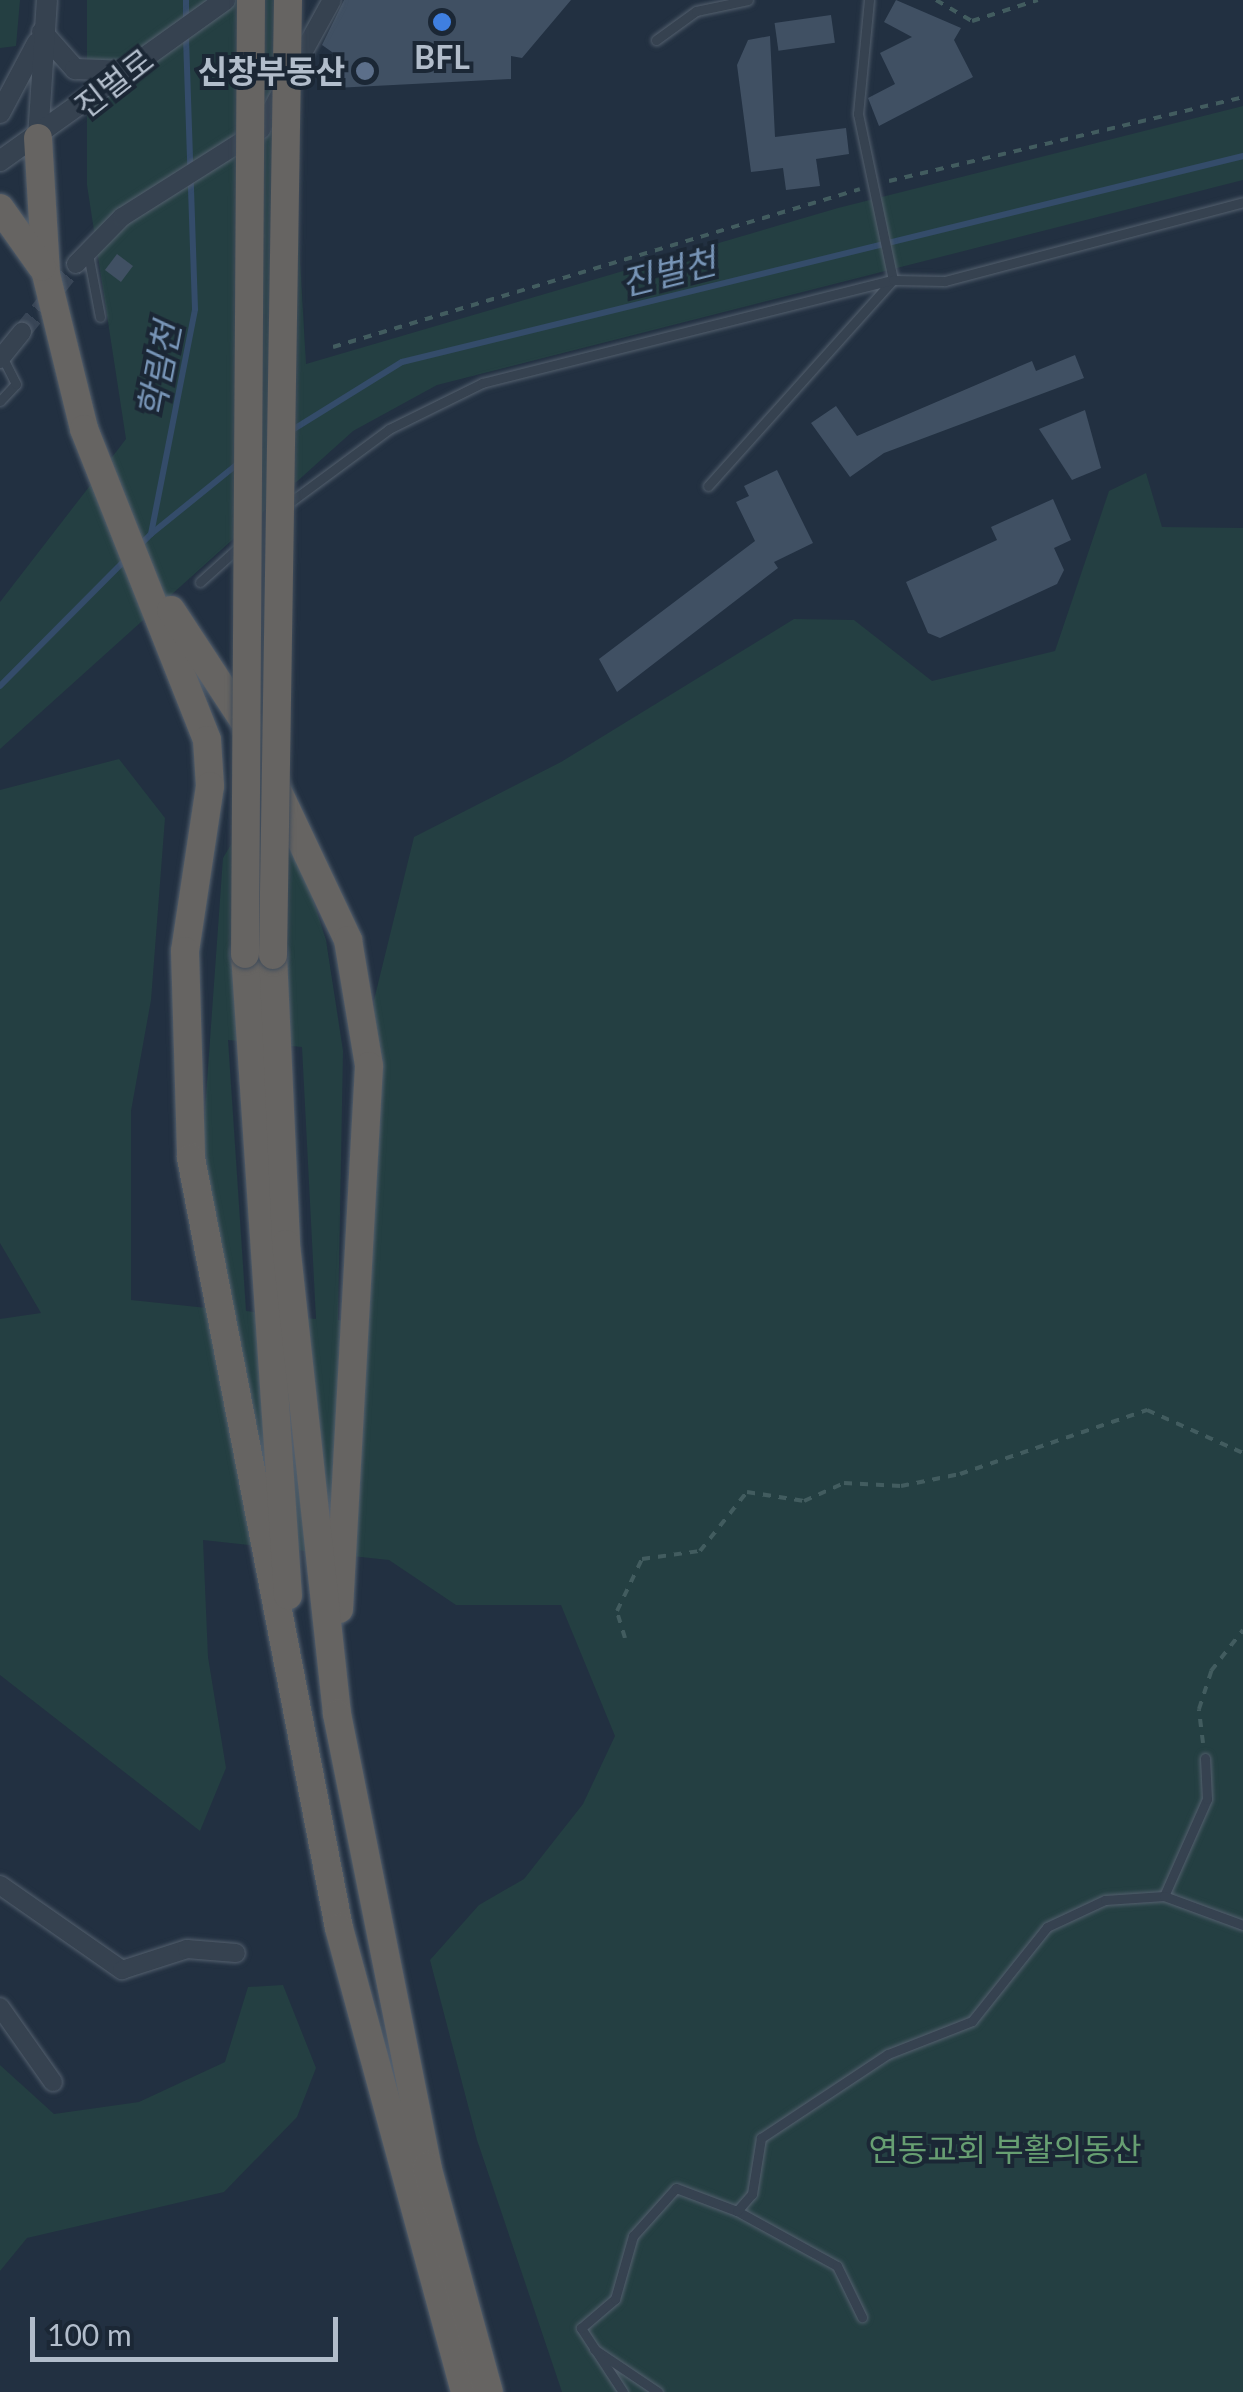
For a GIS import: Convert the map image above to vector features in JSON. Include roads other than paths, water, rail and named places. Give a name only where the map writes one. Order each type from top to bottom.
[{"type":"highway","points":[[250,0],[264,1335],[299,1727]]},
{"type":"highway","points":[[288,0],[259,955],[337,1714],[427,2166],[489,2392]]},
{"type":"highway","points":[[38,138],[46,274],[84,429],[146,571],[207,740],[210,786],[186,950],[191,1158],[299,1727],[398,2169],[465,2392]]},
{"type":"highway","points":[[0,208],[46,274]]},
{"type":"highway","points":[[146,571],[246,724],[348,940],[368,1066],[337,1714]]},
{"type":"street","points":[[38,138],[47,0]]},
{"type":"street","name":"진벌로","points":[[0,161],[38,138],[225,0]]},
{"type":"street","points":[[82,258],[140,204],[227,156],[289,88],[332,0]]},
{"type":"street","points":[[42,32],[75,69],[128,71]]},
{"type":"street","points":[[0,112],[42,32]]},
{"type":"street","points":[[1,358],[22,332]]},
{"type":"street","points":[[0,1885],[122,1970],[187,1950],[236,1953]]},
{"type":"street","points":[[0,2008],[54,2082]]},
{"type":"lane","points":[[656,40],[696,11],[748,0]]},
{"type":"lane","points":[[869,0],[857,85],[872,186],[894,280]]},
{"type":"lane","points":[[200,582],[315,480],[389,428],[482,383],[894,280],[945,281],[1243,202]]},
{"type":"lane","points":[[82,258],[100,317]]},
{"type":"lane","points":[[708,486],[894,280]]},
{"type":"lane","points":[[0,401],[16,384],[1,358]]},
{"type":"lane","points":[[1164,1896],[1206,1800],[1205,1758]]},
{"type":"lane","points":[[737,2211],[752,2194],[761,2138],[888,2054],[972,2021],[1047,1927],[1105,1900],[1164,1896],[1243,1925]]},
{"type":"lane","points":[[623,2392],[581,2328],[615,2299],[632,2236],[655,2205],[676,2188],[737,2211],[837,2266],[862,2317]]},
{"type":"lane","points":[[588,2344],[658,2392]]},
{"type":"waterway","name":"학림천","points":[[186,0],[186,24]]},
{"type":"waterway","name":"학림천","points":[[140,545],[151,534],[195,309],[186,36]]},
{"type":"waterway","name":"진벌천","points":[[289,432],[402,362],[1243,156]]},
{"type":"waterway","points":[[151,534],[240,462]]},
{"type":"waterway","name":"학림천","points":[[0,686],[128,557]]},
{"type":"tunnel","points":[[22,332],[76,264]]},
{"type":"place","name":"BFL","points":[[442,22]]},
{"type":"place","name":"신창부동산","points":[[365,71]]},
{"type":"park label","name":"연동교회 부활의동산","points":[[1005,2149]]}]
